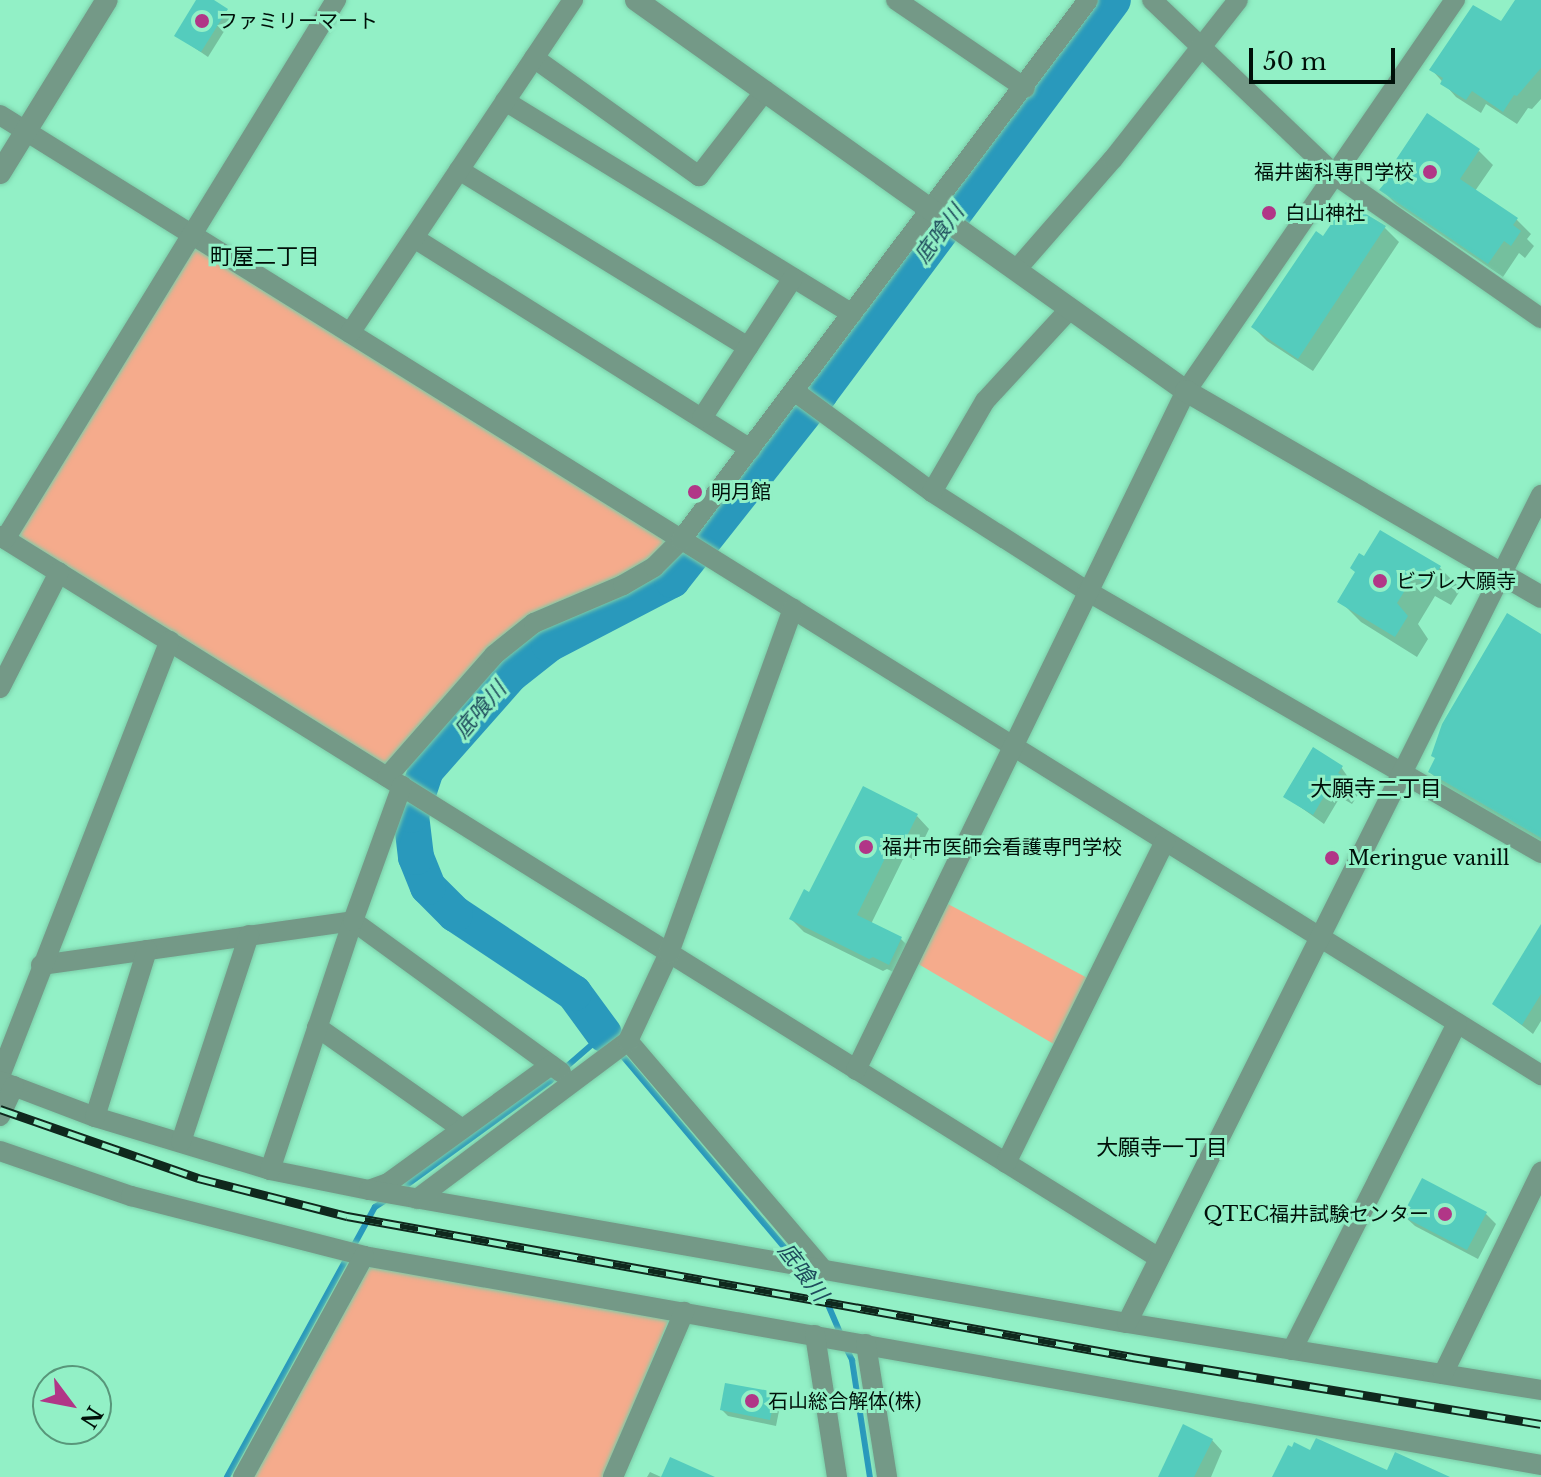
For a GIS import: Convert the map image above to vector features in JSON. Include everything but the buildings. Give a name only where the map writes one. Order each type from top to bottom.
[{"type":"street","points":[[0,173],[107,0]]},
{"type":"street","points":[[336,0],[2,537],[1159,1258]]},
{"type":"street","points":[[350,333],[573,0]]},
{"type":"street","points":[[636,0],[1186,391],[1541,597]]},
{"type":"street","points":[[896,0],[1025,88]]},
{"type":"street","points":[[270,1170],[353,921],[394,782],[494,655],[534,623],[623,585],[654,567],[681,540],[1025,88],[1088,0]]},
{"type":"street","points":[[1152,0],[1335,175],[1541,318]]},
{"type":"street","points":[[1016,270],[1203,49],[1238,0]]},
{"type":"street","points":[[856,1070],[1186,391],[1455,0]]},
{"type":"street","points":[[534,58],[699,176],[765,91]]},
{"type":"street","points":[[505,101],[852,314]]},
{"type":"street","points":[[0,115],[1541,1075]]},
{"type":"street","points":[[459,170],[748,347]]},
{"type":"street","points":[[414,238],[750,449]]},
{"type":"street","points":[[702,418],[793,278]]},
{"type":"street","points":[[932,492],[985,401],[1070,309]]},
{"type":"street","points":[[794,391],[932,492],[1087,591],[1541,853]]},
{"type":"street","points":[[1127,1323],[1541,495]]},
{"type":"street","points":[[0,688],[5,666],[59,572]]},
{"type":"street","points":[[417,1199],[628,1041],[669,953],[793,609]]},
{"type":"street","points":[[0,1116],[5,1081],[41,965],[170,641]]},
{"type":"street","points":[[1006,1163],[1165,841]]},
{"type":"street","points":[[41,965],[353,921],[574,1082]]},
{"type":"street","points":[[181,1142],[249,935]]},
{"type":"street","points":[[95,1117],[147,950]]},
{"type":"street","points":[[1292,1350],[1457,1023]]},
{"type":"street","points":[[317,1027],[462,1129]]},
{"type":"street","points":[[628,1041],[823,1269]]},
{"type":"street","points":[[369,1190],[388,1183],[551,1065]]},
{"type":"street","points":[[5,1081],[95,1117],[270,1170],[369,1190],[1127,1323],[1541,1390]]},
{"type":"street","points":[[0,1151],[146,1200],[364,1256],[1541,1465]]},
{"type":"street","points":[[1443,1374],[1541,1172]]},
{"type":"street","points":[[243,1477],[364,1256]]},
{"type":"street","points":[[613,1477],[684,1312]]},
{"type":"street","points":[[815,1335],[837,1477]]},
{"type":"street","points":[[866,1344],[887,1477]]},
{"type":"shaded area","points":[[189,234],[681,540],[521,633],[387,777],[5,539]]},
{"type":"shaded area","points":[[948,904],[1095,982],[1062,1049],[915,962]]},
{"type":"shaded area","points":[[371,1257],[673,1310],[603,1477],[252,1477]]},
{"type":"waterway","name":"底喰川","points":[[604,1034],[574,993],[455,914],[428,887],[416,857],[411,815],[426,770],[511,674],[549,644],[672,580],[820,393],[1113,0]]},
{"type":"waterway","name":"底喰川","points":[[401,1189],[550,1081],[604,1034],[793,1258]]},
{"type":"waterway","points":[[227,1477],[375,1207],[389,1198]]},
{"type":"waterway","name":"底喰川","points":[[806,1272],[823,1293],[841,1335]]},
{"type":"waterway","name":"底喰川","points":[[845,1346],[852,1360],[870,1477]]},
{"type":"railway","points":[[0,1109],[198,1178],[347,1216],[1132,1357],[1541,1424]]},
{"type":"place","name":"ファミリーマート","points":[[202,21]]},
{"type":"place","name":"福井歯科専門学校","points":[[1430,172]]},
{"type":"place","name":"白山神社","points":[[1269,213]]},
{"type":"place","name":"明月館","points":[[695,492]]},
{"type":"place","name":"ビブレ大願寺","points":[[1380,581]]},
{"type":"place","name":"福井市医師会看護専門学校","points":[[866,847]]},
{"type":"place","name":"Meringue vanill","points":[[1332,858]]},
{"type":"place","name":"QTEC福井試験センター","points":[[1445,1214]]},
{"type":"place","name":"石山総合解体(株)","points":[[752,1401]]},
{"type":"district","name":"町屋二丁目","points":[[265,257]]},
{"type":"district","name":"大願寺二丁目","points":[[1376,789]]},
{"type":"district","name":"大願寺一丁目","points":[[1162,1148]]}]
